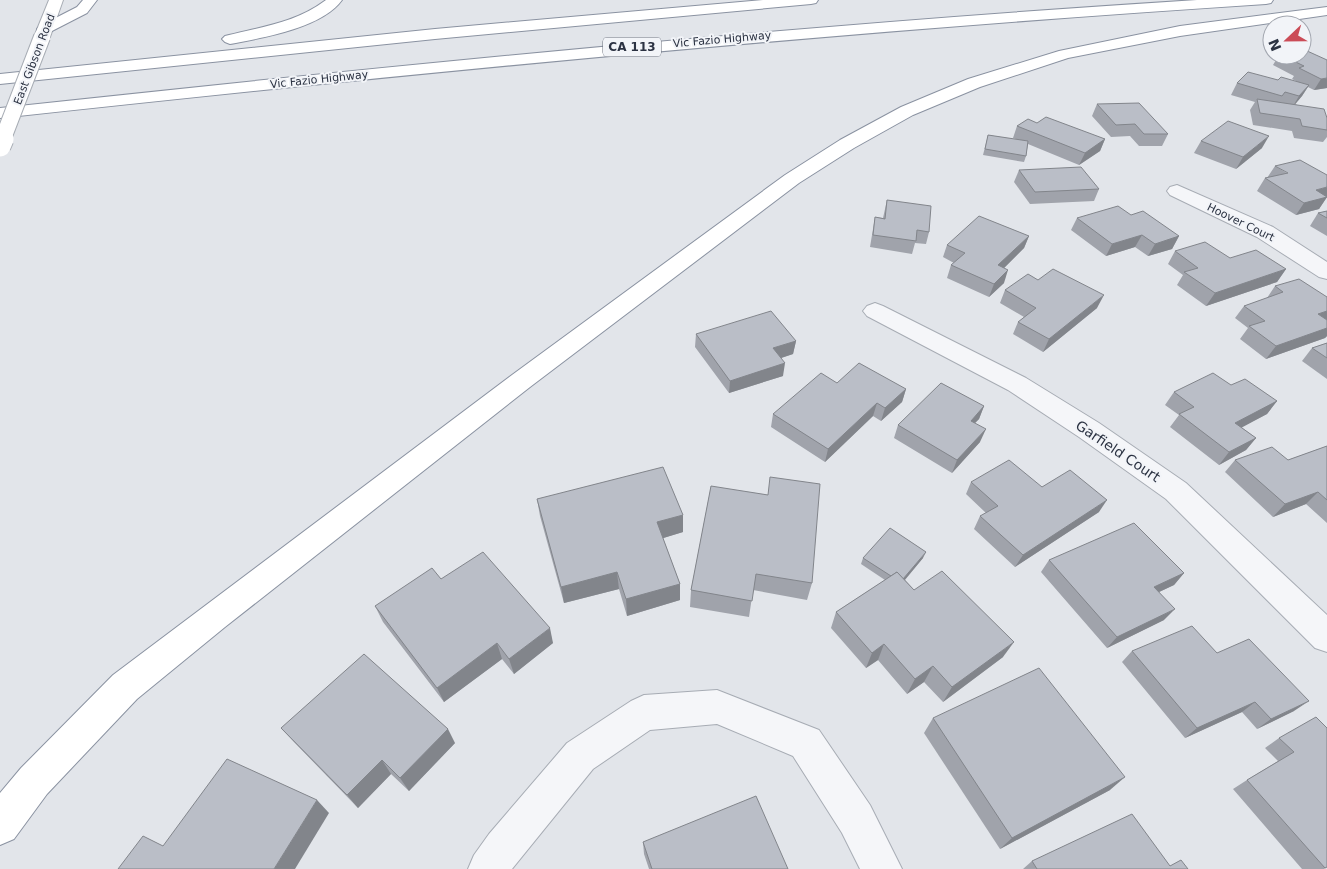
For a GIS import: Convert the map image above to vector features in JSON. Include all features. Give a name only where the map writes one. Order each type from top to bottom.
[{"type":"main road","name":"East Gibson Road","points":[[0,146],[56,0]]},
{"type":"main road","points":[[44,33],[82,10],[90,0]]},
{"type":"main road","points":[[0,69],[244,37],[296,22],[316,13],[335,0]]},
{"type":"main road","name":"CA 113","points":[[0,80],[435,34],[811,0]]},
{"type":"main road","name":"Vic Fazio Highway","points":[[0,113],[275,83],[708,40],[968,19],[1266,0]]},
{"type":"main road","points":[[0,824],[34,781],[125,687],[521,381],[792,179],[847,144],[907,111],[974,83],[1065,54],[1180,31],[1327,11]]},
{"type":"main road","points":[[0,125],[275,83]]},
{"type":"street","name":"Hoover Court","points":[[1178,192],[1265,232],[1327,272]]},
{"type":"street","name":"Garfield Court","points":[[875,311],[1017,384],[1089,430],[1176,491],[1327,637]]},
{"type":"street","points":[[488,869],[503,848],[580,756],[644,713],[717,706],[806,744],[856,819],[882,869]]},
{"type":"building","points":[[1312,53],[1327,60],[1327,78],[1321,79],[1299,68],[1304,66],[1302,65],[1312,65]]},
{"type":"building","points":[[1248,72],[1278,80],[1281,77],[1309,85],[1299,96],[1285,92],[1282,96],[1237,83]]},
{"type":"building","points":[[1257,99],[1324,109],[1327,118],[1327,130],[1302,126],[1300,119],[1260,113]]},
{"type":"building","points":[[1139,103],[1168,134],[1144,134],[1135,124],[1116,125],[1097,104]]},
{"type":"building","points":[[1046,117],[1105,139],[1085,153],[1017,126],[1028,119],[1037,123]]},
{"type":"building","points":[[1228,121],[1269,136],[1243,157],[1201,141]]},
{"type":"building","points":[[988,135],[1028,141],[1026,156],[985,149]]},
{"type":"building","points":[[1300,160],[1327,175],[1327,187],[1316,190],[1327,197],[1304,203],[1265,178],[1288,173],[1275,166]]},
{"type":"building","points":[[1081,167],[1099,189],[1035,192],[1019,170]]},
{"type":"building","points":[[887,200],[931,206],[929,232],[917,230],[916,241],[873,235],[875,217],[885,219]]},
{"type":"building","points":[[1118,206],[1131,215],[1143,211],[1179,236],[1155,244],[1142,235],[1112,244],[1077,218]]},
{"type":"building","points":[[1327,211],[1327,218],[1318,213]]},
{"type":"building","points":[[979,216],[1029,236],[998,265],[1008,270],[994,284],[951,265],[965,253],[947,245]]},
{"type":"building","points":[[1205,242],[1230,258],[1256,250],[1286,269],[1215,293],[1184,272],[1198,268],[1175,251]]},
{"type":"building","points":[[1053,269],[1104,295],[1049,339],[1018,322],[1036,308],[1005,290],[1028,274],[1038,280]]},
{"type":"building","points":[[1299,279],[1327,297],[1327,311],[1318,314],[1327,320],[1327,328],[1276,346],[1249,326],[1265,321],[1244,306],[1283,292],[1275,286]]},
{"type":"building","points":[[771,311],[796,341],[773,348],[785,363],[730,381],[696,334]]},
{"type":"building","points":[[1327,343],[1327,358],[1312,348]]},
{"type":"building","points":[[859,363],[906,389],[885,408],[877,403],[828,449],[773,414],[821,373],[837,383]]},
{"type":"building","points":[[1213,373],[1231,385],[1245,379],[1277,401],[1235,423],[1256,438],[1229,452],[1179,414],[1194,407],[1174,392]]},
{"type":"building","points":[[941,383],[984,406],[971,421],[986,429],[957,460],[898,425]]},
{"type":"building","points":[[1327,446],[1327,500],[1318,492],[1285,504],[1235,460],[1272,447],[1288,460]]},
{"type":"building","points":[[1009,460],[1042,487],[1070,470],[1107,500],[1023,555],[980,516],[998,506],[971,482]]},
{"type":"building","points":[[663,467],[683,515],[657,522],[680,584],[626,599],[617,572],[561,587],[537,499]]},
{"type":"building","points":[[770,477],[820,484],[812,583],[756,574],[752,601],[691,590],[711,486],[768,495]]},
{"type":"building","points":[[1134,523],[1184,573],[1154,587],[1175,609],[1117,637],[1049,560]]},
{"type":"building","points":[[890,528],[926,552],[903,579],[897,572],[891,576],[863,558]]},
{"type":"building","points":[[483,552],[550,628],[509,659],[497,643],[437,688],[375,606],[432,568],[441,579]]},
{"type":"building","points":[[942,571],[1014,642],[952,687],[933,666],[915,679],[884,644],[872,653],[836,612],[897,572],[914,590]]},
{"type":"building","points":[[1192,626],[1217,653],[1249,639],[1309,701],[1271,719],[1255,702],[1197,728],[1132,651]]},
{"type":"building","points":[[364,654],[448,729],[400,778],[382,760],[347,795],[281,728]]},
{"type":"building","points":[[1039,668],[1125,777],[1012,838],[933,718]]},
{"type":"building","points":[[1316,717],[1327,728],[1327,867],[1325,868],[1247,780],[1294,752],[1279,738]]},
{"type":"building","points":[[227,759],[317,800],[274,869],[118,869],[143,836],[163,846]]},
{"type":"building","points":[[756,796],[788,869],[652,869],[643,842]]},
{"type":"building","points":[[1132,814],[1170,866],[1181,860],[1188,869],[1037,869],[1032,861]]}]
